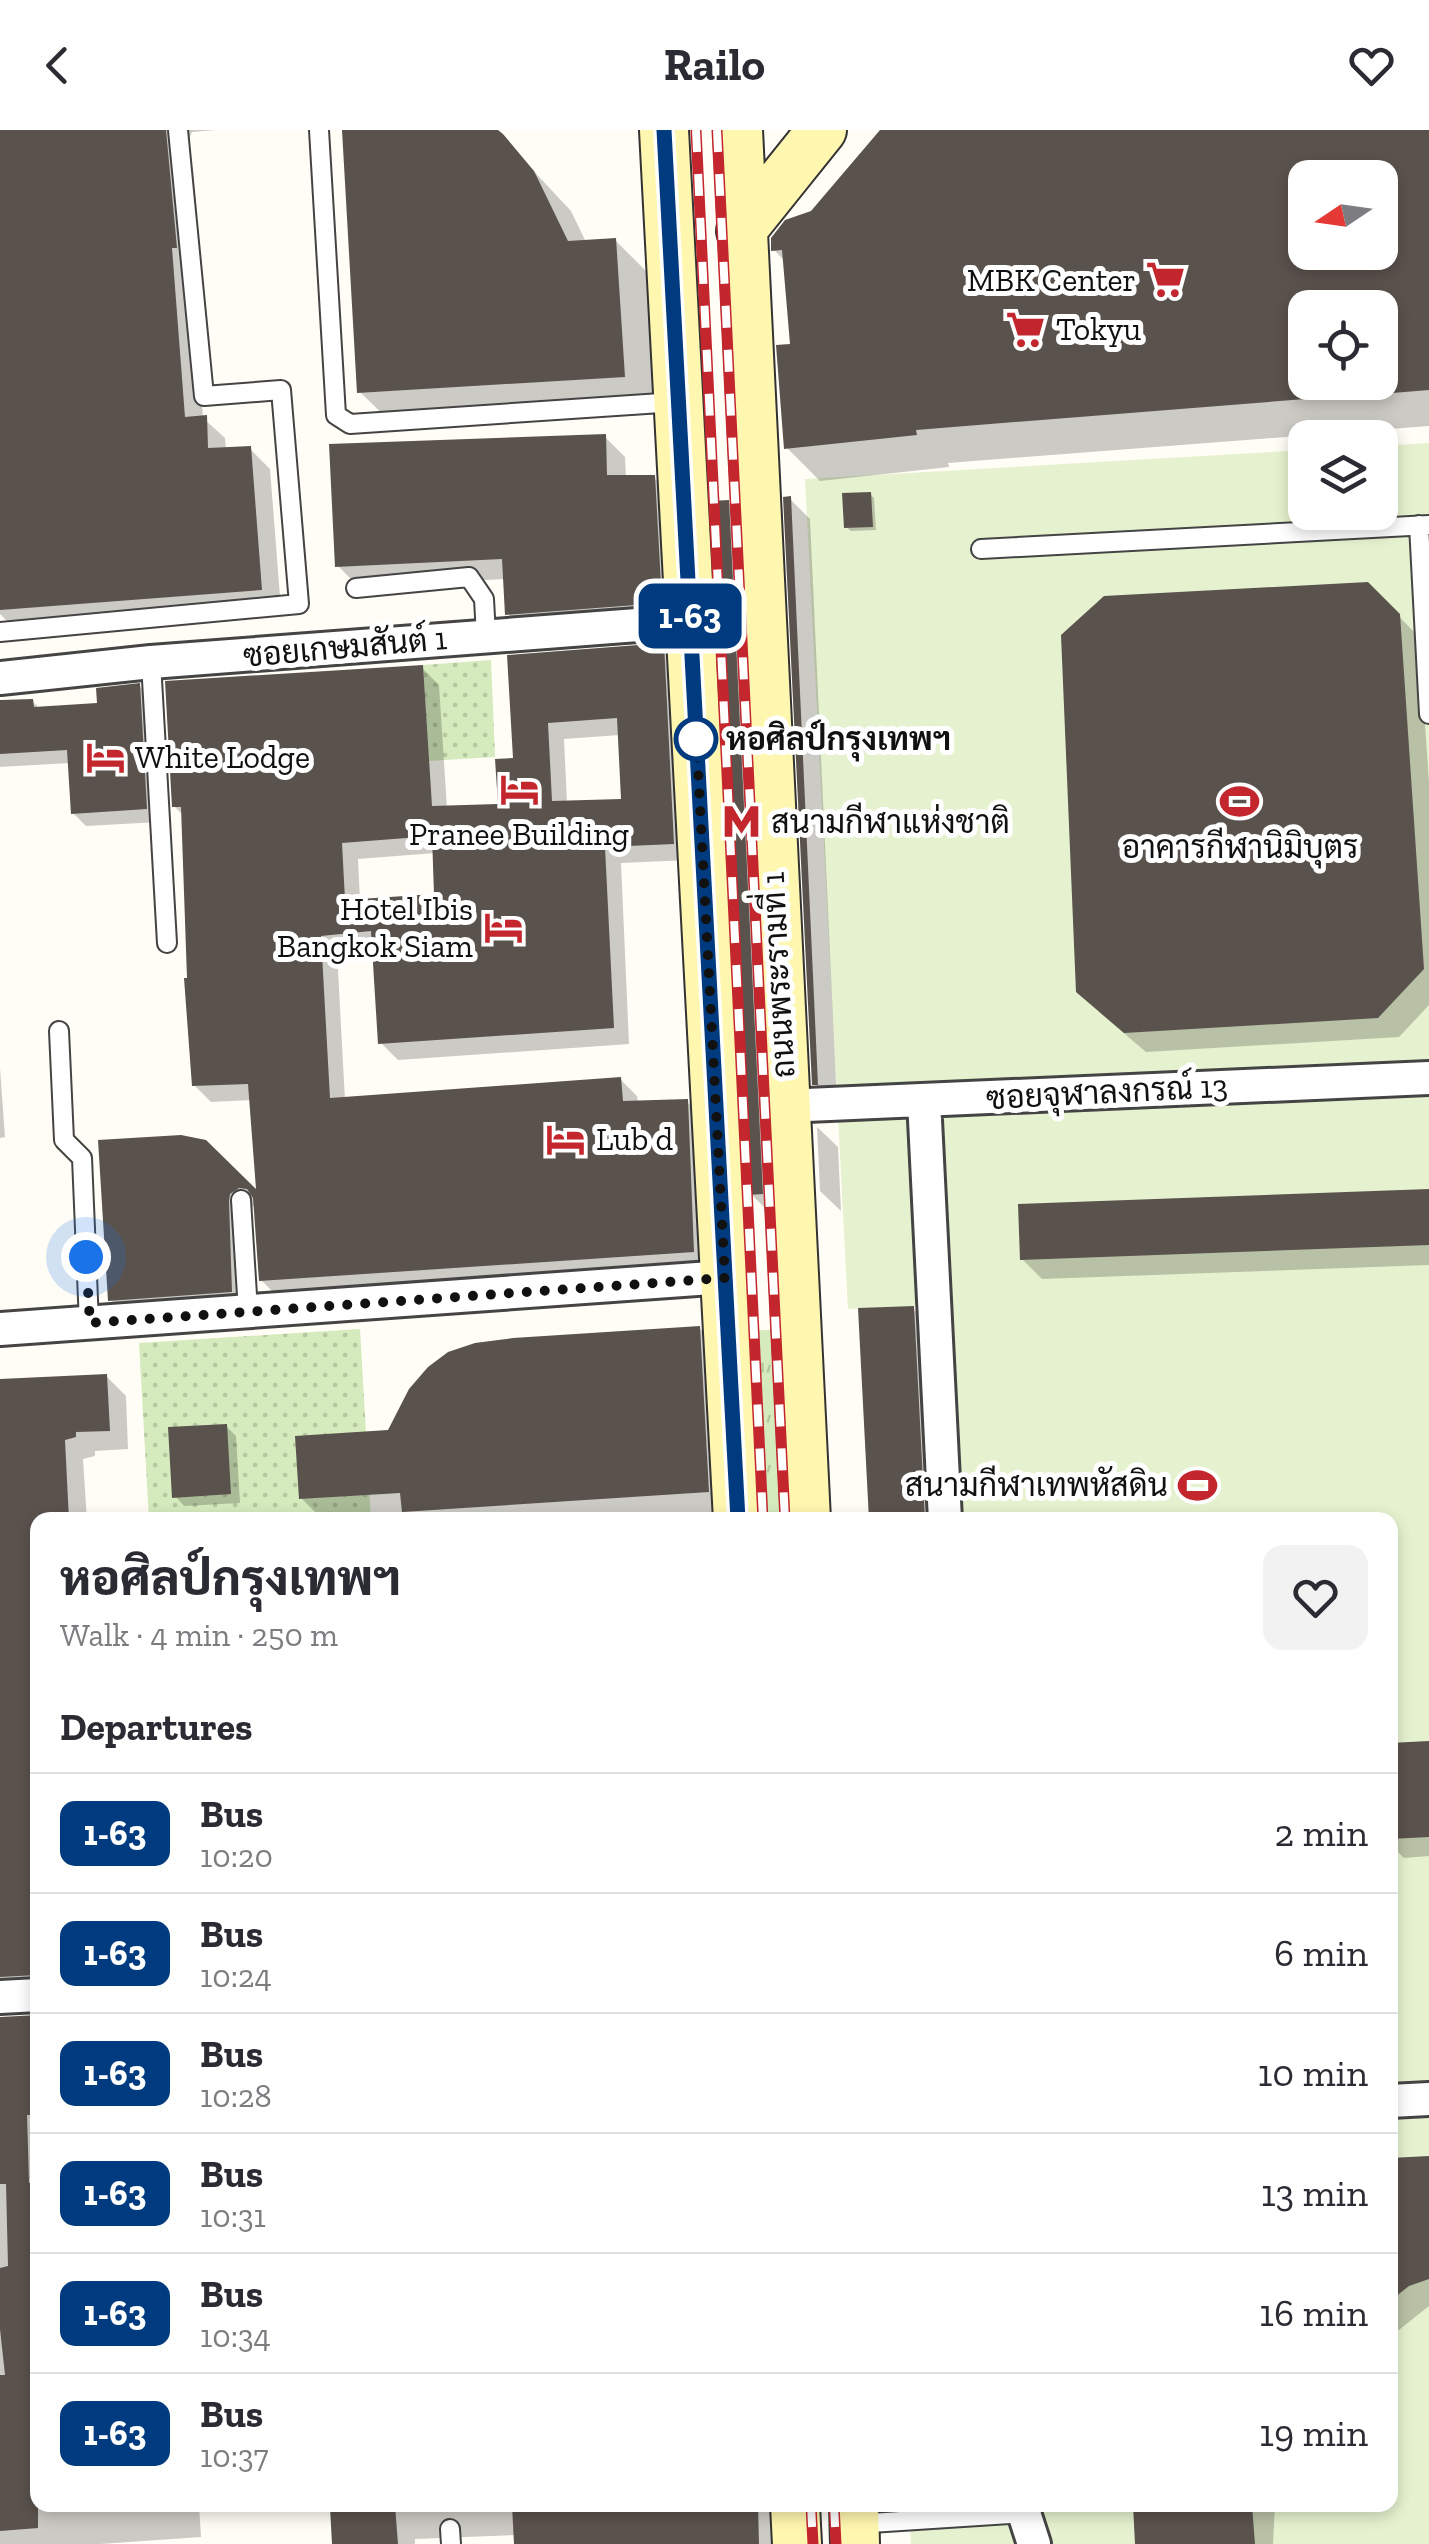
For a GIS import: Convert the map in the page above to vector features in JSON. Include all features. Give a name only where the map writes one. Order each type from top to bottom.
[{"type":"main road","points":[[664,130],[738,1512]]},
{"type":"main road","name":"ถนนพระรามที่ 1","points":[[738,130],[806,1512]]},
{"type":"main road","points":[[741,231],[822,130]]},
{"type":"main road","points":[[795,2512],[797,2544]]},
{"type":"street","name":"ซอยเกษมสันต์ 1","points":[[0,678],[151,662],[690,621]]},
{"type":"street","name":"ซอยจุฬาลงกรณ์ 13","points":[[784,1106],[1429,1078]]},
{"type":"street","points":[[924,1100],[946,1512]]},
{"type":"street","points":[[0,1329],[725,1278]]},
{"type":"street","points":[[0,1997],[30,1995]]},
{"type":"street","points":[[1398,2101],[1429,2099]]},
{"type":"lane","points":[[0,632],[299,604],[281,390],[204,396],[178,130]]},
{"type":"lane","points":[[319,130],[336,414],[341,420],[350,424],[678,402]]},
{"type":"lane","points":[[981,549],[1424,525],[1429,714]]},
{"type":"lane","points":[[356,588],[469,576],[484,599],[486,636]]},
{"type":"lane","points":[[151,662],[167,944]]},
{"type":"lane","points":[[59,1031],[64,1140],[82,1158],[90,1323]]},
{"type":"lane","points":[[241,1200],[248,1311]]},
{"type":"lane","points":[[855,2524],[1028,2521]]},
{"type":"green space","name":"สนามกีฬาแห่งชาติ","points":[[1429,443],[1429,2544],[911,2544],[909,2512],[1398,2512],[1398,1512],[928,1512],[917,1306],[848,1309],[805,479],[1288,451],[1288,530],[1398,530],[1398,445]]},
{"type":"green space","points":[[491,660],[495,757],[429,761],[423,665]]},
{"type":"green space","points":[[360,1329],[371,1512],[149,1512],[139,1343]]},
{"type":"green space","points":[[784,1329],[794,1512],[756,1512],[746,1331]]},
{"type":"building","points":[[0,130],[166,130],[177,248],[172,248],[185,417],[207,415],[208,448],[251,446],[262,590],[0,610]]},
{"type":"building","points":[[342,130],[498,130],[503,134],[534,171],[568,241],[616,238],[625,377],[357,393]]},
{"type":"building","name":"MBK Center","points":[[880,130],[1429,130],[1429,390],[1398,393],[1398,290],[1288,290],[1288,400],[1292,400],[916,430],[917,435],[784,449],[776,345],[790,344],[782,250],[771,251],[771,238],[785,220],[811,211]]},
{"type":"building","points":[[606,434],[607,475],[655,475],[662,603],[505,615],[502,559],[335,567],[329,444]]},
{"type":"building","points":[[871,492],[873,527],[844,528],[842,493]]},
{"type":"building","points":[[791,496],[818,1085],[812,1085],[783,497]]},
{"type":"building","points":[[729,500],[763,1194],[748,1195],[711,501]]},
{"type":"building","name":"อาคารกีฬานิมิบุตร","points":[[1368,582],[1400,614],[1424,969],[1378,1018],[1124,1033],[1076,992],[1061,635],[1104,596]]},
{"type":"building","points":[[664,643],[674,844],[605,847],[614,1028],[378,1044],[371,931],[321,936],[330,1098],[621,1077],[623,1101],[688,1099],[694,1252],[259,1281],[253,1198],[247,1189],[239,1188],[230,1194],[229,1201],[232,1292],[108,1301],[98,1140],[181,1135],[206,1140],[256,1189],[248,1084],[192,1086],[184,978],[181,807],[172,807],[165,681],[423,665],[432,806],[498,804],[495,759],[513,758],[507,655]],"holes":[[[617,718],[621,799],[552,801],[548,723]],[[432,836],[434,894],[345,900],[342,843]]]},
{"type":"building","name":"White Lodge","points":[[140,683],[147,809],[71,814],[67,750],[0,754],[0,700],[33,699],[34,707],[97,703],[96,688]]},
{"type":"building","points":[[1429,1189],[1429,1245],[1020,1260],[1018,1204]]},
{"type":"building","points":[[914,1306],[925,1512],[869,1512],[858,1308]]},
{"type":"building","points":[[700,1326],[709,1492],[402,1512],[400,1493],[299,1499],[295,1436],[388,1430],[409,1389],[448,1352],[475,1343],[513,1338]]},
{"type":"building","points":[[107,1374],[110,1431],[76,1432],[76,1437],[65,1440],[69,1512],[30,1512],[30,1975],[0,1977],[0,1379]]},
{"type":"building","points":[[227,1424],[231,1494],[172,1498],[168,1427]]},
{"type":"building","points":[[1429,1741],[1429,1837],[1398,1839],[1398,1743]]},
{"type":"building","points":[[30,2015],[30,2512],[38,2512],[38,2528],[0,2531],[0,2375],[5,2375],[0,2268],[8,2266],[6,2184],[0,2184],[0,2017]]},
{"type":"building","points":[[1429,2156],[1429,2279],[1398,2295],[1398,2158]]},
{"type":"building","points":[[330,2512],[396,2512],[398,2544],[332,2544]]},
{"type":"building","points":[[512,2512],[758,2512],[759,2544],[514,2544]]},
{"type":"building","points":[[1133,2512],[1253,2512],[1255,2544],[1135,2544]]},
{"type":"railway","points":[[696,130],[763,1512]]},
{"type":"railway","points":[[717,130],[785,1512]]},
{"type":"railway","points":[[811,2512],[813,2544]]},
{"type":"railway","points":[[834,2512],[836,2544]]},
{"type":"bus line","name":"1-63","points":[[664,130],[738,1512]]},
{"type":"place","name":"MBK Center","points":[[1166,280]]},
{"type":"place","name":"Tokyu","points":[[1026,329]]},
{"type":"place","name":"หอศิลป์กรุงเทพฯ","points":[[696,739]]},
{"type":"place","name":"White Lodge","points":[[105,757]]},
{"type":"place","name":"Pranee Building","points":[[519,789]]},
{"type":"place","name":"อาคารกีฬานิมิบุตร","points":[[1240,802]]},
{"type":"place","name":"สนามกีฬาแห่งชาติ","points":[[741,822]]},
{"type":"place","name":"Hotel Ibis Bangkok Siam","points":[[503,927]]},
{"type":"place","name":"Lub d","points":[[566,1139]]},
{"type":"place","name":"สนามกีฬาเทพหัสดิน","points":[[1198,1485]]},
{"type":"route","points":[[86,1257],[90,1323],[725,1278],[696,730],[696,739]]}]
